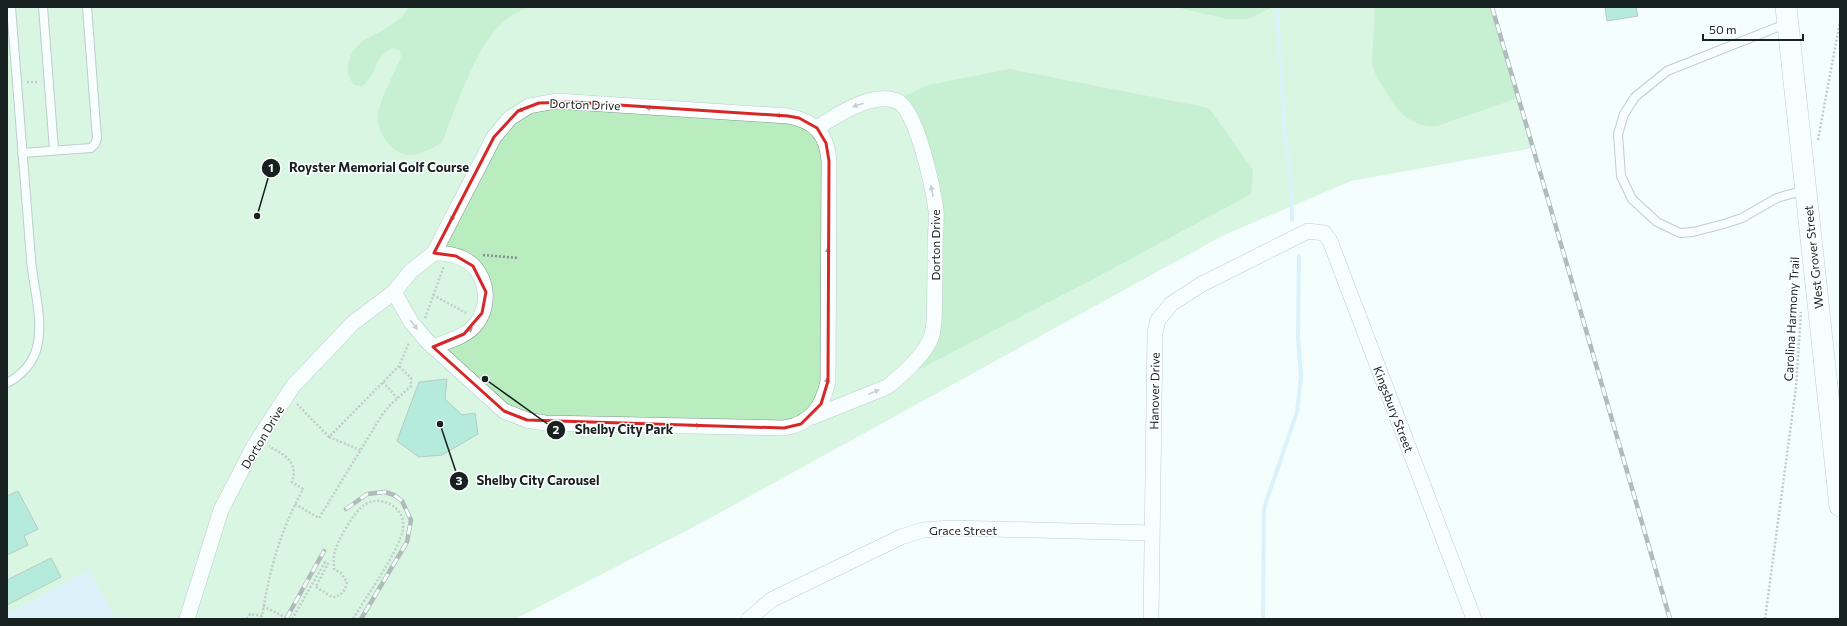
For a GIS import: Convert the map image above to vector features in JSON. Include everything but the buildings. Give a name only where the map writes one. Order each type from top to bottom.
[{"type":"street","name":"West Grover Street","points":[[1787,15],[1840,506]]},
{"type":"street","name":"Dorton Drive","points":[[394,292],[411,322],[433,346],[504,411],[527,420],[545,423],[794,427],[811,417],[887,387],[918,356],[930,339],[934,322],[936,211],[927,165],[913,121],[907,110],[896,100],[869,101],[851,107],[817,128]]},
{"type":"street","name":"Dorton Drive","points":[[188,619],[221,510],[258,440],[293,386],[353,323],[394,292],[411,271],[434,253],[494,137],[510,118],[529,106],[539,103],[573,102],[788,116],[799,118],[817,128],[826,143],[829,161],[828,381],[821,404],[811,417]]},
{"type":"street","name":"Kingsbury Street","points":[[1291,240],[1308,231],[1324,233],[1330,241],[1474,619]]},
{"type":"street","name":"Hanover Drive","points":[[1151,619],[1155,333],[1158,320],[1171,304],[1202,284],[1291,240]]},
{"type":"street","points":[[433,346],[464,334],[478,320],[486,302],[486,292],[478,274],[465,260],[446,253],[434,253]]},
{"type":"street","name":"Grace Street","points":[[748,619],[770,600],[901,537],[923,530],[952,528],[1152,533]]},
{"type":"lane","points":[[7,383],[26,368],[34,357],[38,345],[38,319],[22,153],[11,7]]},
{"type":"lane","points":[[43,7],[54,150]]},
{"type":"lane","points":[[22,153],[90,148],[95,144],[97,138],[87,7]]},
{"type":"lane","points":[[1787,15],[1667,72],[1635,97],[1624,114],[1618,134],[1621,176],[1632,199],[1637,204],[1657,222],[1680,233],[1693,232],[1742,218],[1777,198],[1805,190]]},
{"type":"path","points":[[1818,141],[1840,21]]},
{"type":"path","points":[[481,255],[519,258]]},
{"type":"path","points":[[424,320],[445,262]]},
{"type":"path","points":[[433,295],[478,320]]},
{"type":"path","name":"Carolina Harmony Trail","points":[[1765,619],[1796,387],[1801,307]]},
{"type":"path","points":[[329,437],[399,366],[409,343]]},
{"type":"path","points":[[295,504],[319,518],[382,415],[397,398],[408,390],[412,382],[399,366]]},
{"type":"path","points":[[383,382],[397,398]]},
{"type":"path","points":[[288,395],[329,437],[360,450]]},
{"type":"path","points":[[246,619],[250,614],[262,616],[274,555],[295,504],[303,489],[292,482],[293,465],[285,456],[258,440]]},
{"type":"path","points":[[292,619],[325,562],[328,564],[316,586],[332,597],[342,594],[345,590],[347,582],[341,573],[334,569],[334,556],[337,545],[359,509],[365,504],[375,501],[390,503],[396,507],[402,521],[400,538],[353,619]]},
{"type":"path","points":[[263,606],[288,619]]},
{"type":"highlighted area","points":[[573,102],[788,116],[799,118],[817,128],[826,143],[829,161],[828,381],[821,404],[801,424],[784,428],[527,420],[504,411],[433,347],[464,334],[482,313],[486,292],[473,266],[456,256],[434,253],[494,137],[518,111],[539,103]]},
{"type":"green space","points":[[7,7],[1492,7],[1533,148],[1351,181],[1224,235],[701,523],[515,619],[7,619]]},
{"type":"green space","points":[[409,7],[528,7],[512,15],[500,25],[489,39],[470,73],[442,142],[427,150],[411,155],[404,154],[391,147],[382,135],[378,121],[381,102],[401,57],[400,51],[393,48],[387,51],[379,60],[367,82],[362,86],[354,85],[348,71],[348,65],[355,49],[367,38],[397,21]]},
{"type":"green space","points":[[1176,7],[1273,7],[1248,19],[1227,19]]},
{"type":"green space","points":[[1374,7],[1492,7],[1518,98],[1437,126],[1418,124],[1410,120],[1392,101],[1373,68],[1372,62],[1375,21]]},
{"type":"green space","points":[[1010,69],[1209,108],[1253,170],[1251,194],[1097,277],[893,383],[931,339],[929,172],[896,100],[928,85]]},
{"type":"water","points":[[89,570],[114,617],[110,619],[7,619],[7,614]]},
{"type":"waterway","points":[[1277,7],[1284,124],[1291,181],[1292,220]]},
{"type":"waterway","points":[[1263,619],[1264,508],[1297,412],[1301,376],[1298,337],[1299,256]]},
{"type":"railway","points":[[1492,7],[1670,619]]},
{"type":"railway","points":[[346,509],[367,494],[385,492],[394,495],[402,501],[411,520],[407,542],[361,619]]},
{"type":"railway","points":[[286,619],[324,551]]},
{"type":"place","name":"Royster Memorial Golf Course","points":[[257,216]]},
{"type":"place","name":"Shelby City Park","points":[[485,379]]},
{"type":"place","name":"Shelby City Carousel","points":[[440,424]]}]
